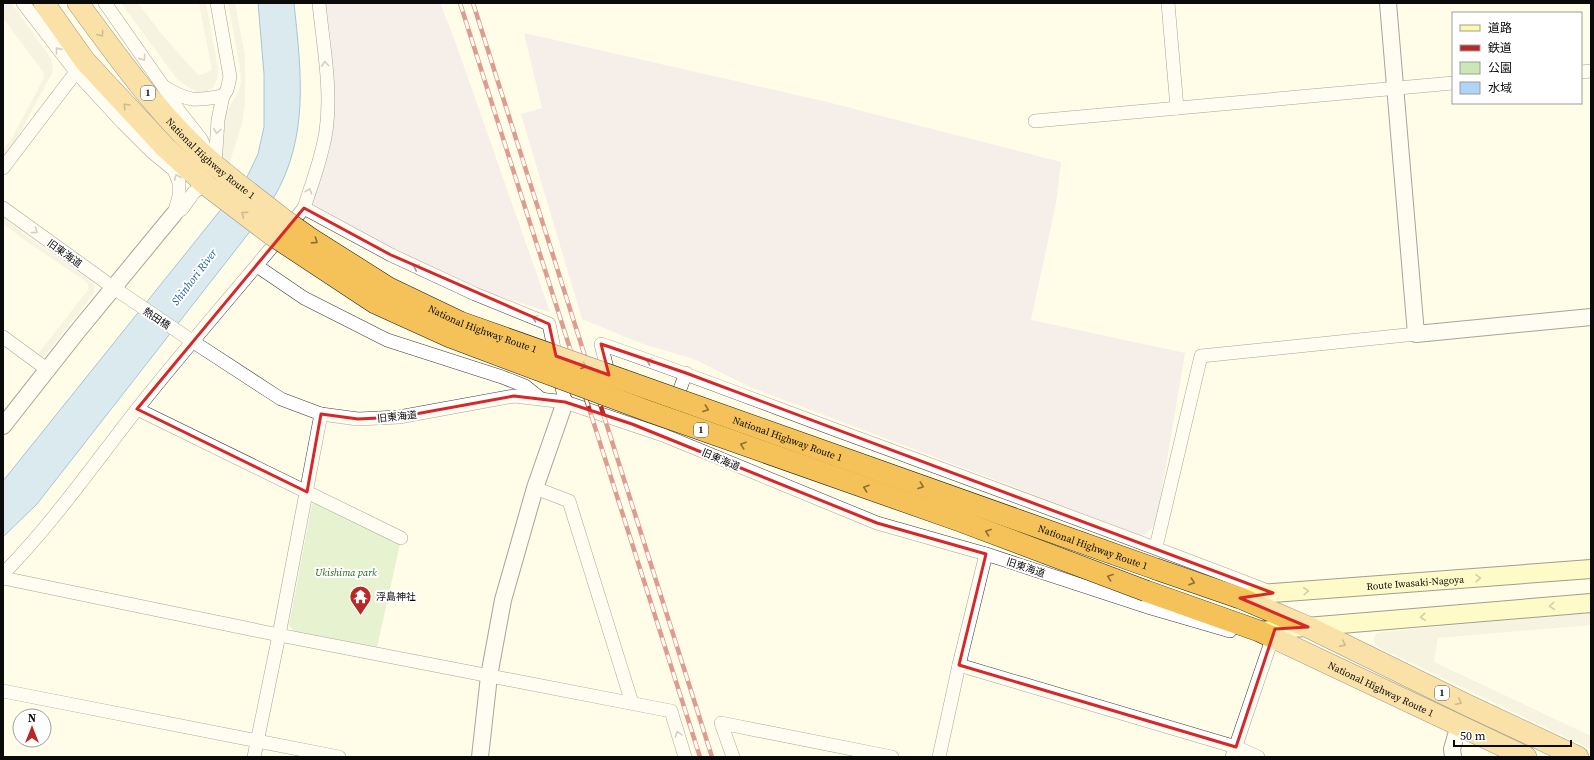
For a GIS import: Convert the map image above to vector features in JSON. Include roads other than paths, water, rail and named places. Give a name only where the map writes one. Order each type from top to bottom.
[{"type":"highway","name":"National Highway Route 1","points":[[44,3],[85,61],[182,164],[211,189],[272,236],[375,303],[450,338],[645,410],[960,521],[1146,591],[1266,634],[1526,757]]},
{"type":"highway","name":"National Highway Route 1","points":[[78,3],[111,48],[159,107],[183,134],[217,167],[283,219],[389,288],[460,322],[1240,598],[1308,627],[1467,705],[1578,757]]},
{"type":"main road","name":"Route Iwasaki-Nagoya","points":[[1240,598],[1273,593],[1591,569]]},
{"type":"main road","points":[[1266,634],[1308,627],[1591,603]]},
{"type":"street","points":[[3,426],[77,332],[120,292],[174,214],[179,196],[179,182],[174,170],[151,151],[76,72],[23,3]]},
{"type":"street","points":[[105,3],[163,86],[179,112],[201,139],[217,167]]},
{"type":"street","points":[[217,3],[230,76],[227,90],[223,96],[216,140],[217,167]]},
{"type":"street","points":[[3,574],[45,528],[190,340],[257,266],[304,208],[321,159],[328,116],[328,97],[319,3]]},
{"type":"street","points":[[1168,3],[1177,108]]},
{"type":"street","points":[[1388,3],[1416,334]]},
{"type":"street","points":[[3,168],[76,72]]},
{"type":"street","points":[[1035,120],[1452,83]]},
{"type":"street","points":[[163,86],[183,98],[200,100],[223,96]]},
{"type":"street","points":[[151,151],[182,164]]},
{"type":"street","points":[[174,214],[182,209],[194,192],[211,189]]},
{"type":"street","name":"旧東海道","points":[[3,208],[120,292]]},
{"type":"street","points":[[304,208],[391,255],[475,294],[549,324],[564,402],[535,488],[503,600],[489,676],[480,757]]},
{"type":"street","points":[[257,266],[304,298],[387,340],[525,386],[540,398]]},
{"type":"street","name":"熱田橋","points":[[120,292],[190,340]]},
{"type":"street","points":[[1156,547],[1201,356],[1591,317]]},
{"type":"street","points":[[3,337],[48,370]]},
{"type":"street","name":"旧東海道","points":[[190,340],[281,399],[320,414],[358,419],[399,417],[514,396],[564,402],[663,435],[877,523],[986,554],[1151,608],[1232,631],[1266,634]]},
{"type":"street","points":[[620,420],[601,344],[686,373],[838,431],[1156,547],[1273,593]]},
{"type":"street","points":[[663,435],[686,373]]},
{"type":"street","points":[[137,410],[401,538]]},
{"type":"street","points":[[254,757],[307,492],[320,414]]},
{"type":"street","points":[[535,488],[569,501],[632,702]]},
{"type":"street","points":[[939,757],[959,665],[986,554]]},
{"type":"street","points":[[3,578],[279,635],[632,702],[671,711],[685,757]]},
{"type":"street","points":[[1234,752],[1266,634]]},
{"type":"street","points":[[959,665],[1234,752],[1258,757]]},
{"type":"street","points":[[3,692],[339,757]]},
{"type":"street","points":[[733,757],[722,723],[892,757]]},
{"type":"street","points":[[1453,757],[1452,749],[1459,725]]},
{"type":"water","name":"Shinhori River","points":[[258,3],[294,3],[299,54],[300,103],[298,128],[293,152],[285,176],[270,204],[248,234],[37,504],[3,537],[3,481],[247,177],[258,154],[264,127],[264,74]]},
{"type":"railway","points":[[460,3],[700,757]]},
{"type":"railway","points":[[473,3],[712,757]]},
{"type":"place","name":"浮島神社","points":[[360,616]]},
{"type":"park label","name":"Ukishima park","points":[[346,572]]}]
